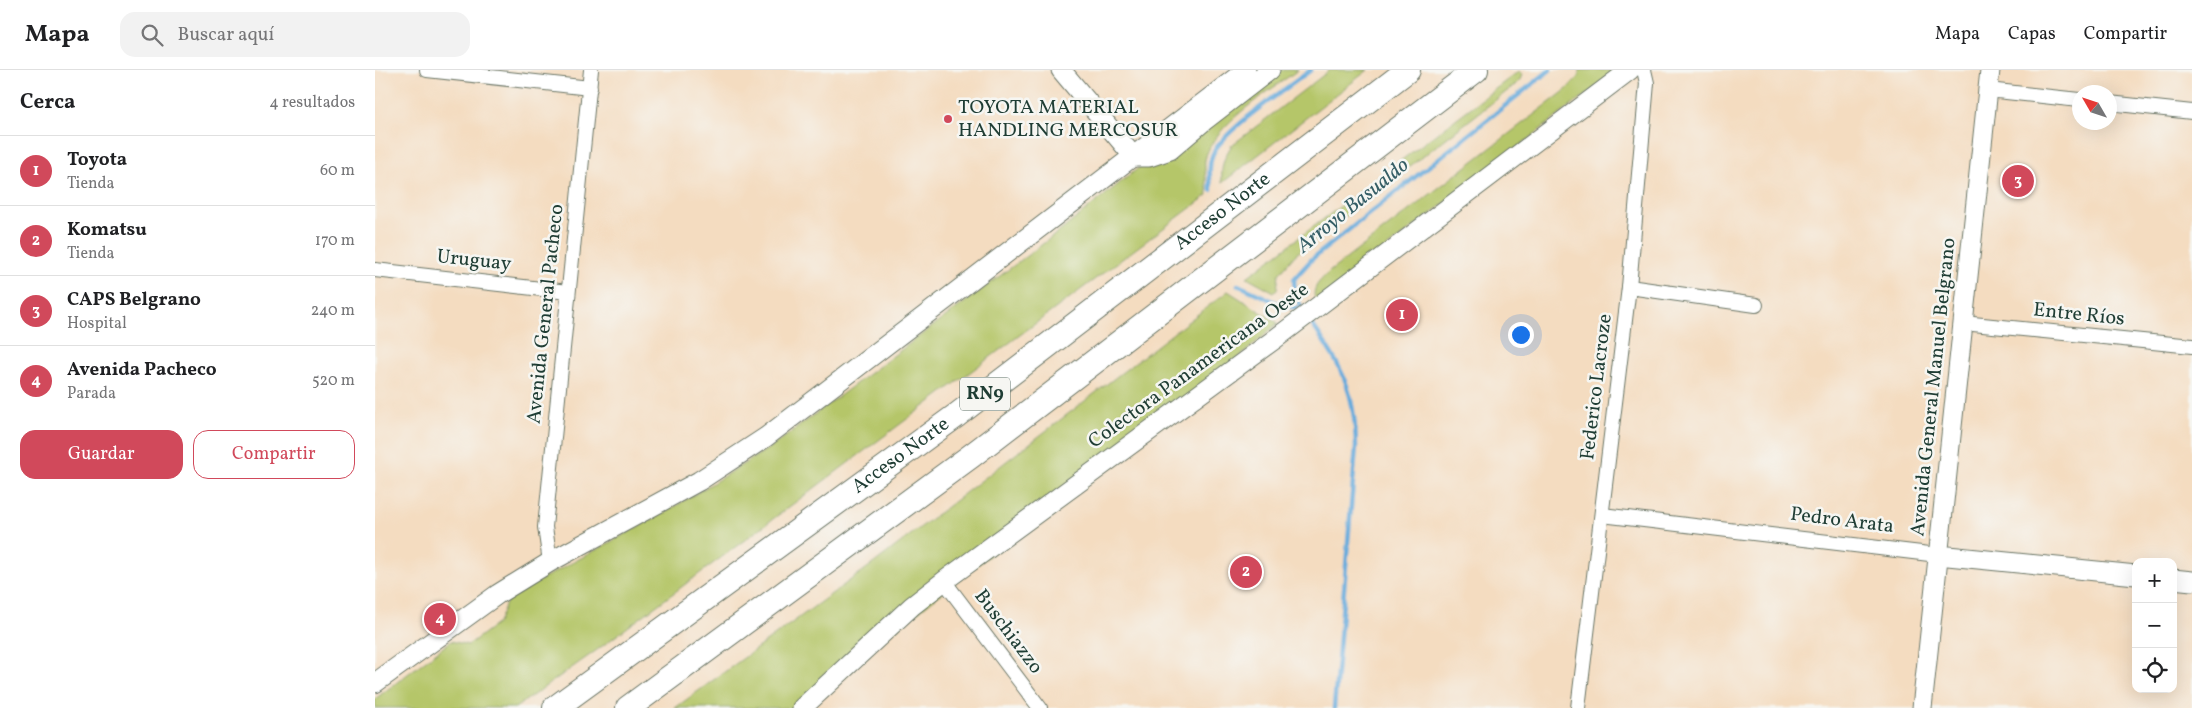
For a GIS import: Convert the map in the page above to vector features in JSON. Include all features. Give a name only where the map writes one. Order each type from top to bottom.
[{"type":"highway","name":"Acceso Norte","points":[[555,708],[949,421],[1408,70]]},
{"type":"highway","name":"Acceso Norte","points":[[628,708],[971,456],[1476,70]]},
{"type":"street","points":[[427,70],[590,88]]},
{"type":"street","name":"Avenida General Pacheco","points":[[549,562],[545,527],[591,70]]},
{"type":"street","points":[[1061,70],[1134,157]]},
{"type":"street","points":[[375,683],[448,628],[549,562],[699,480],[766,437],[1246,70]]},
{"type":"street","points":[[1134,157],[1149,157],[1170,150],[1270,70]]},
{"type":"street","name":"Colectora Panamericana Oeste","points":[[802,708],[912,606],[1275,339],[1630,70]]},
{"type":"street","name":"Federico Lacroze","points":[[1579,708],[1629,287],[1647,83],[1644,70]]},
{"type":"street","name":"Avenida General Manuel Belgrano","points":[[1923,708],[1990,70]]},
{"type":"street","points":[[1988,90],[2072,99]]},
{"type":"street","points":[[2117,104],[2192,112]]},
{"type":"street","name":"Uruguay","points":[[375,270],[568,292]]},
{"type":"street","points":[[1629,287],[1756,305]]},
{"type":"street","name":"Entre Ríos","points":[[1963,323],[2192,346]]},
{"type":"street","name":"Pedro Arata","points":[[1603,516],[1939,555],[2132,575]]},
{"type":"street","points":[[2177,579],[2192,581]]},
{"type":"street","name":"Buschiazzo","points":[[945,581],[1040,708]]},
{"type":"green space","points":[[1275,70],[1298,70],[1258,98],[1219,134],[1210,147],[1205,160],[1208,195],[597,650],[515,708],[375,708],[375,699],[451,641],[468,645],[498,623],[507,601],[544,578],[666,512],[774,445],[1064,228],[1142,165]]},
{"type":"green space","points":[[1330,70],[1368,70],[1222,183],[1223,163],[1232,145]]},
{"type":"green space","points":[[1580,70],[1618,70],[1316,302],[1314,297],[1315,289],[1329,272],[1566,90],[1578,77]]},
{"type":"green space","points":[[1519,71],[1522,75],[1519,82],[1295,255],[1279,274],[1277,289],[1274,292],[1247,277]]},
{"type":"green space","points":[[1228,291],[1278,323],[1231,365],[796,708],[675,708],[874,563]]},
{"type":"waterway","points":[[1211,190],[1210,164],[1218,146],[1241,123],[1311,70]]},
{"type":"waterway","name":"Arroyo Basualdo","points":[[1304,311],[1295,296],[1294,279],[1312,259],[1550,70]]},
{"type":"waterway","points":[[1238,285],[1282,305],[1303,309]]},
{"type":"waterway","name":"Arroyo Basualdo","points":[[1309,320],[1330,351],[1345,379],[1353,409],[1355,427],[1356,447],[1334,708]]},
{"type":"place","name":"TOYOTA MATERIAL HANDLING MERCOSUR","points":[[948,119]]},
{"type":"place","name":"CAPS Belgrano","points":[[2018,181]]},
{"type":"place","name":"Toyota","points":[[1402,315]]},
{"type":"place","name":"Komatsu","points":[[1246,572]]},
{"type":"place","name":"Avenida Pacheco","points":[[440,619]]}]
